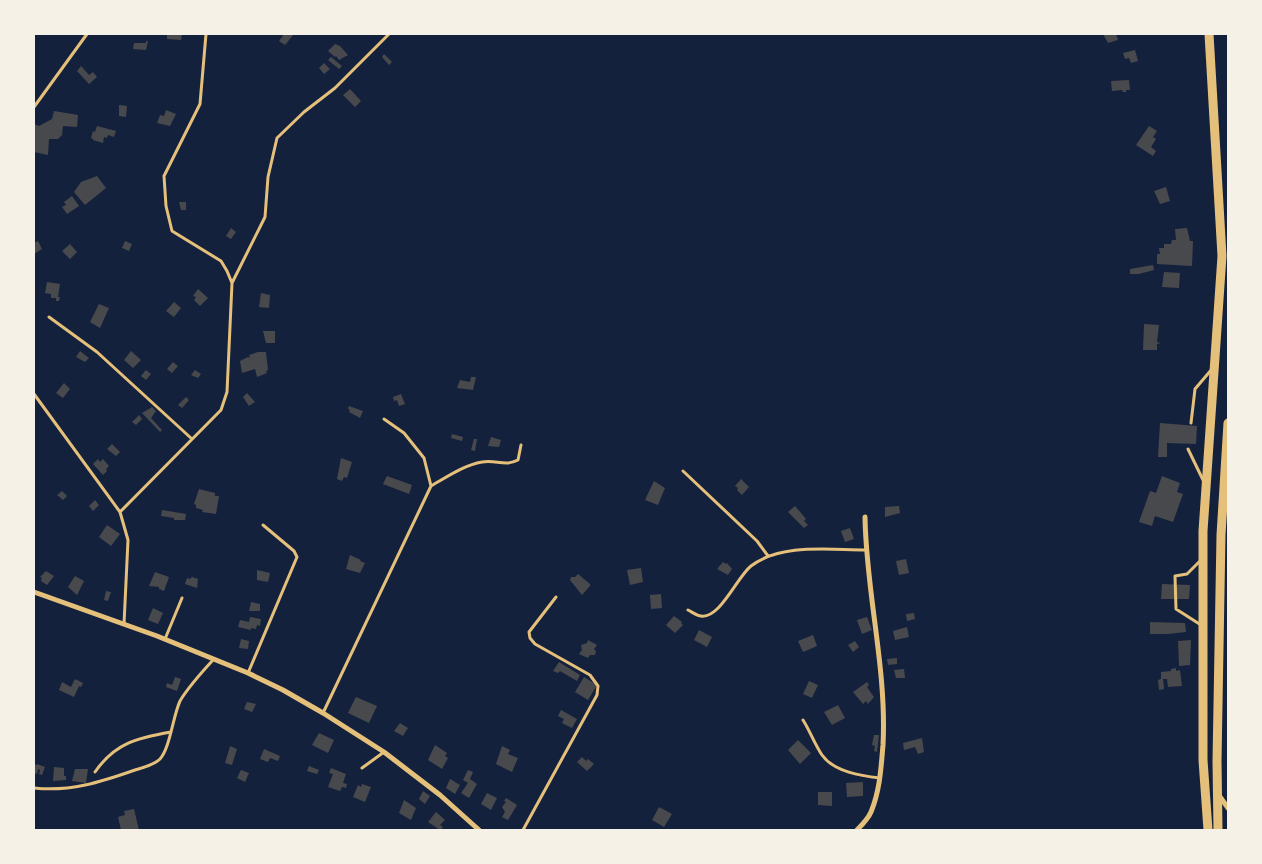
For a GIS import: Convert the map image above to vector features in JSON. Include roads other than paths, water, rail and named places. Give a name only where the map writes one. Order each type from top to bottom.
[{"type":"main road","points":[[1208,830],[1203,760],[1203,558],[1215,364],[1223,319],[1222,256],[1209,34]]},
{"type":"main road","points":[[1218,830],[1221,535],[1228,423]]},
{"type":"street","points":[[857,830],[870,814],[881,778],[884,720],[883,689],[875,611],[866,550],[865,517]]},
{"type":"street","points":[[34,592],[165,639],[248,673],[323,713],[384,752],[440,795],[479,830]]},
{"type":"street","points":[[1217,794],[1228,808]]},
{"type":"lane","points":[[34,107],[87,34]]},
{"type":"lane","points":[[206,34],[200,104],[164,176],[166,206],[172,231],[220,261],[232,283]]},
{"type":"lane","points":[[120,512],[221,410],[227,392],[232,283],[265,217],[268,177],[277,138],[304,112],[335,88],[389,34]]},
{"type":"lane","points":[[49,317],[98,352],[192,439]]},
{"type":"lane","points":[[1191,423],[1195,389],[1215,364]]},
{"type":"lane","points":[[34,394],[120,512],[128,540],[124,624]]},
{"type":"lane","points":[[384,419],[404,433],[424,458],[431,486]]},
{"type":"lane","points":[[323,713],[431,486],[458,470],[483,461],[513,463],[518,460],[521,445]]},
{"type":"lane","points":[[1188,449],[1206,486]]},
{"type":"lane","points":[[683,470],[757,541],[768,556]]},
{"type":"lane","points":[[248,673],[297,557],[294,551],[263,525]]},
{"type":"lane","points":[[688,610],[700,616],[708,616],[716,611],[750,567],[768,556],[790,550],[866,550]]},
{"type":"lane","points":[[1203,558],[1187,574],[1175,576],[1176,608],[1203,626]]},
{"type":"lane","points":[[523,830],[597,694],[598,686],[590,675],[535,644],[530,638],[529,632],[556,597]]},
{"type":"lane","points":[[165,639],[182,598]]},
{"type":"lane","points":[[34,788],[53,790],[95,784],[160,760],[180,702],[200,674],[214,659]]},
{"type":"lane","points":[[803,720],[822,756],[830,764],[843,770],[881,778]]},
{"type":"lane","points":[[95,772],[105,757],[130,741],[171,732]]},
{"type":"lane","points":[[362,768],[384,752]]}]
